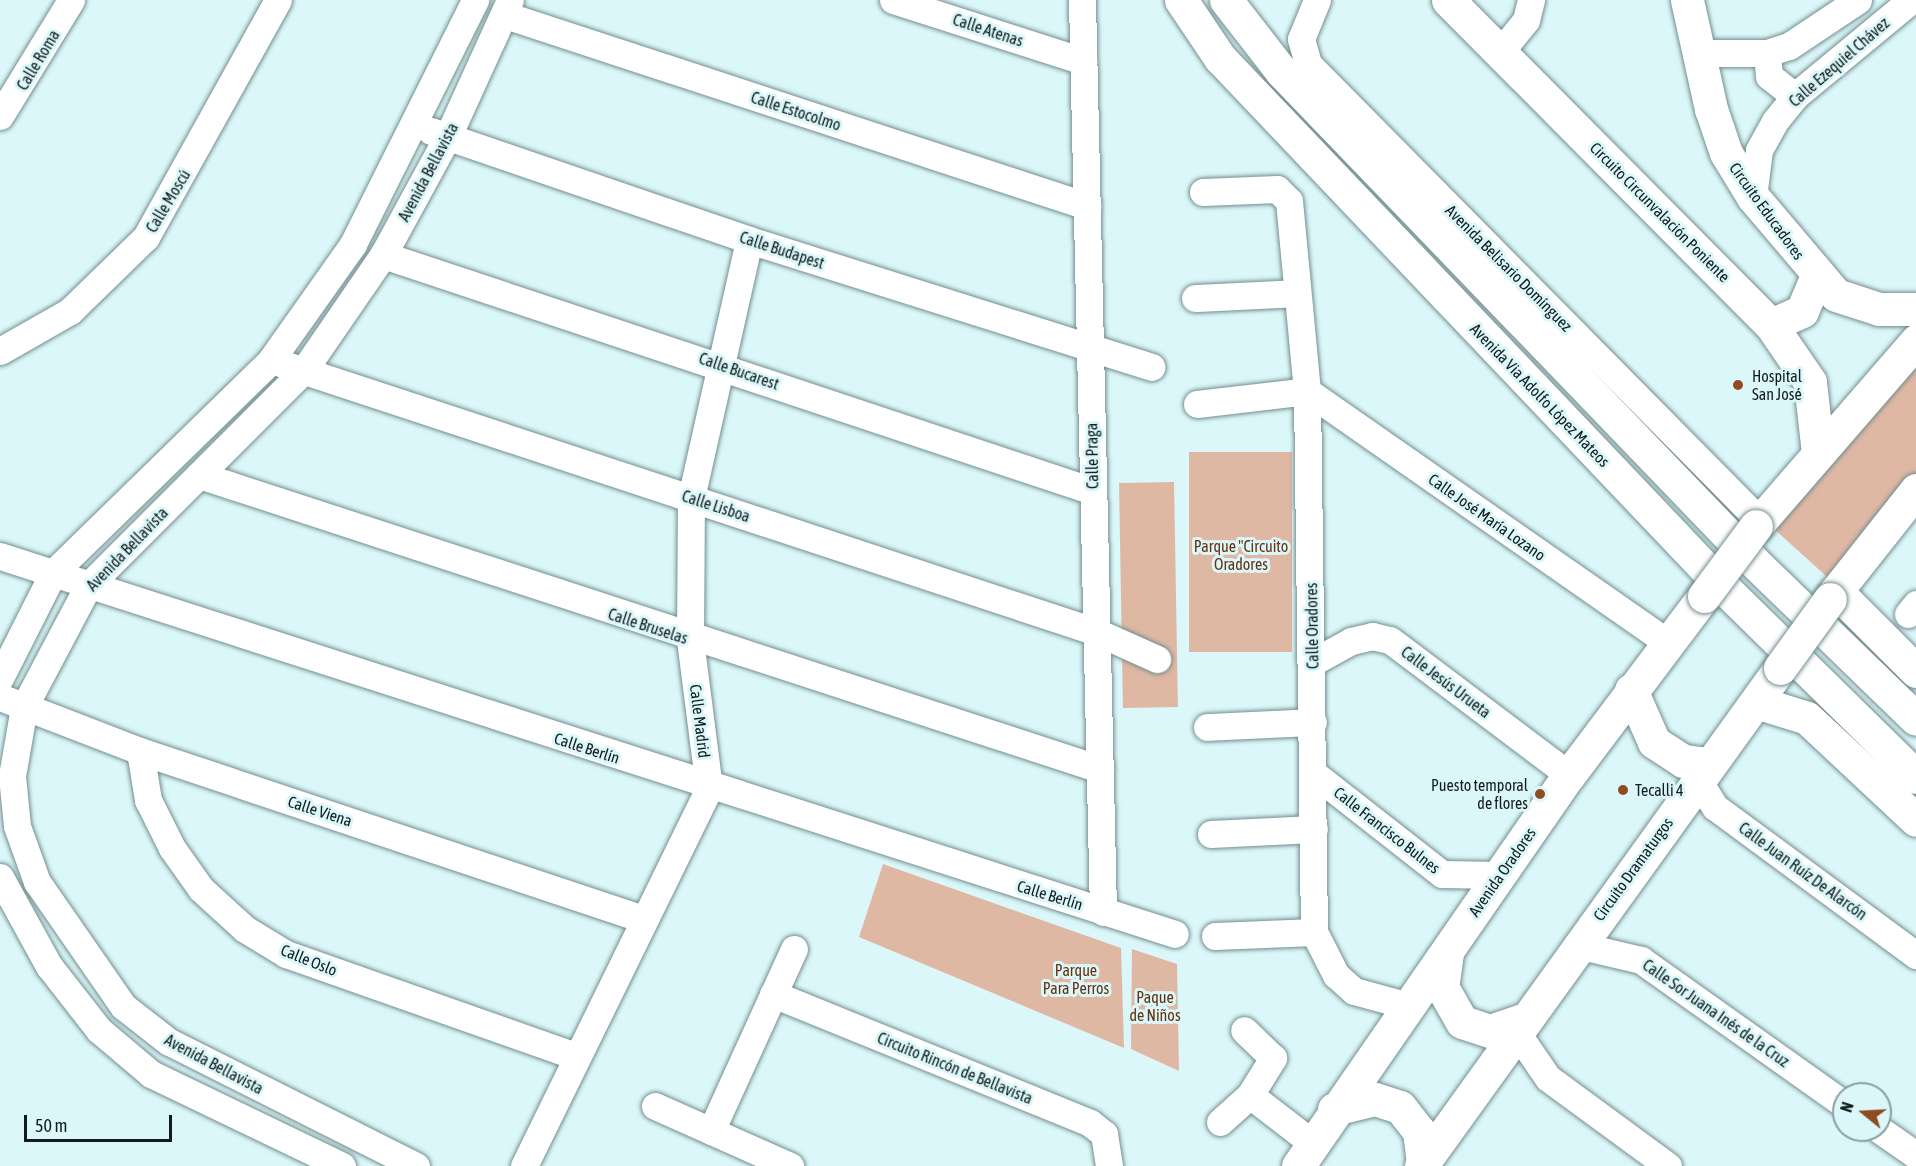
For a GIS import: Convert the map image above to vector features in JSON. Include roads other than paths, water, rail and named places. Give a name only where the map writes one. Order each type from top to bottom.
[{"type":"main road","name":"Avenida Via Adolfo López Mateos","points":[[1181,0],[1220,58],[1725,589],[1916,777]]},
{"type":"main road","points":[[1226,0],[1281,71],[1752,560],[1916,719]]},
{"type":"main road","name":"Circuito Circunvalación Poniente","points":[[1448,0],[1771,326],[1810,382],[1818,453]]},
{"type":"main road","name":"Circuito Educadores","points":[[1687,0],[1698,52],[1726,153],[1753,197],[1816,278],[1858,306],[1916,309]]},
{"type":"main road","points":[[1771,326],[1802,311],[1816,278]]},
{"type":"main road","points":[[1758,523],[1916,341]]},
{"type":"main road","name":"Circuito Dramaturgos","points":[[1422,1165],[1519,1025],[1833,595],[1916,490]]},
{"type":"main road","name":"Avenida Oradores","points":[[1305,1154],[1334,1108],[1409,1006],[1569,775],[1758,523]]},
{"type":"main road","points":[[1882,532],[1916,528]]},
{"type":"main road","points":[[1833,595],[1916,671]]},
{"type":"main road","points":[[1631,690],[1654,742],[1704,772]]},
{"type":"main road","points":[[1756,702],[1807,718],[1916,820]]},
{"type":"main road","points":[[1447,951],[1442,987],[1462,1022],[1490,1031],[1519,1025]]},
{"type":"main road","points":[[1334,1108],[1375,1099],[1400,1107],[1419,1131],[1422,1165]]},
{"type":"street","name":"Calle Roma","points":[[0,116],[71,0]]},
{"type":"street","name":"Calle Moscú","points":[[0,351],[69,311],[146,237],[278,0]]},
{"type":"street","name":"Avenida Bellavista","points":[[0,678],[53,573],[271,360],[353,244],[415,125],[474,0]]},
{"type":"street","name":"Calle Atenas","points":[[893,0],[1083,61]]},
{"type":"street","name":"Calle Praga","points":[[1082,0],[1103,912]]},
{"type":"street","name":"Avenida Belisario Domínguez","points":[[1317,0],[1301,39],[1308,64],[1758,523]]},
{"type":"street","points":[[1501,51],[1526,20],[1530,0]]},
{"type":"street","points":[[1698,52],[1767,53],[1816,33],[1858,0]]},
{"type":"street","name":"Calle Ezequiel Chávez","points":[[1753,197],[1759,150],[1795,96],[1911,0]]},
{"type":"street","name":"Avenida Bellavista","points":[[416,1166],[169,1042],[123,1006],[37,882],[17,826],[12,776],[12,702],[88,586],[304,370],[383,255],[448,136],[507,8]]},
{"type":"street","name":"Calle Estocolmo","points":[[507,8],[1087,206]]},
{"type":"street","points":[[1767,53],[1775,86],[1795,96]]},
{"type":"street","name":"Calle Budapest","points":[[415,125],[749,240],[1090,350],[1151,367]]},
{"type":"street","name":"Calle Oradores","points":[[1203,192],[1286,192],[1307,391],[1314,932],[1336,975],[1354,991],[1409,1006]]},
{"type":"street","name":"Calle Madrid","points":[[709,788],[690,640],[691,498],[718,363],[749,240]]},
{"type":"street","name":"Calle Bucarest","points":[[383,255],[718,363],[1093,491]]},
{"type":"street","points":[[1195,298],[1296,293]]},
{"type":"street","name":"Calle Lisboa","points":[[271,360],[1096,632],[1157,659]]},
{"type":"street","points":[[1197,404],[1307,391]]},
{"type":"street","name":"Calle José María Lozano","points":[[1307,391],[1667,642]]},
{"type":"street","name":"Calle Bruselas","points":[[199,475],[690,640],[1100,769]]},
{"type":"street","name":"Calle Berlín","points":[[0,556],[709,788],[1175,934]]},
{"type":"street","name":"Calle Jesús Urueta","points":[[1312,662],[1351,641],[1372,636],[1390,640],[1569,775]]},
{"type":"street","name":"Calle Viena","points":[[12,702],[140,751],[643,919]]},
{"type":"street","points":[[1207,727],[1313,722]]},
{"type":"street","name":"Calle Oslo","points":[[140,751],[148,800],[172,848],[201,889],[245,929],[286,954],[576,1056]]},
{"type":"street","name":"Calle Juan Ruíz De Alarcón","points":[[1704,772],[1715,807],[1916,955]]},
{"type":"street","name":"Calle Francisco Bulnes","points":[[1313,773],[1442,874],[1500,875]]},
{"type":"street","points":[[524,1166],[709,788]]},
{"type":"street","points":[[1211,834],[1314,829]]},
{"type":"street","points":[[0,877],[49,966],[99,1030],[151,1074],[342,1166]]},
{"type":"street","points":[[1215,936],[1314,932]]},
{"type":"street","name":"Calle Sor Juana Inés de la Cruz","points":[[1577,945],[1641,960],[1832,1095]]},
{"type":"street","points":[[711,1131],[794,949]]},
{"type":"street","name":"Circuito Rincón de Bellavista","points":[[774,994],[1090,1124],[1104,1134],[1109,1166]]},
{"type":"street","points":[[1519,1025],[1548,1078],[1668,1166]]},
{"type":"street","points":[[1220,1122],[1250,1095],[1273,1058],[1244,1030]]},
{"type":"street","points":[[1250,1095],[1305,1154]]},
{"type":"street","points":[[655,1106],[790,1166]]},
{"type":"street","points":[[1892,1138],[1916,1155]]},
{"type":"place","name":"Hospital San José","points":[[1738,385]]},
{"type":"place","name":"Tecalli 4","points":[[1623,790]]},
{"type":"place","name":"Puesto temporal de flores","points":[[1540,794]]},
{"type":"park label","name":"Parque \"Circuito Oradores","points":[[1241,555]]},
{"type":"park label","name":"Parque Para Perros","points":[[1076,979]]},
{"type":"park label","name":"Paque de Niños","points":[[1155,1006]]}]
